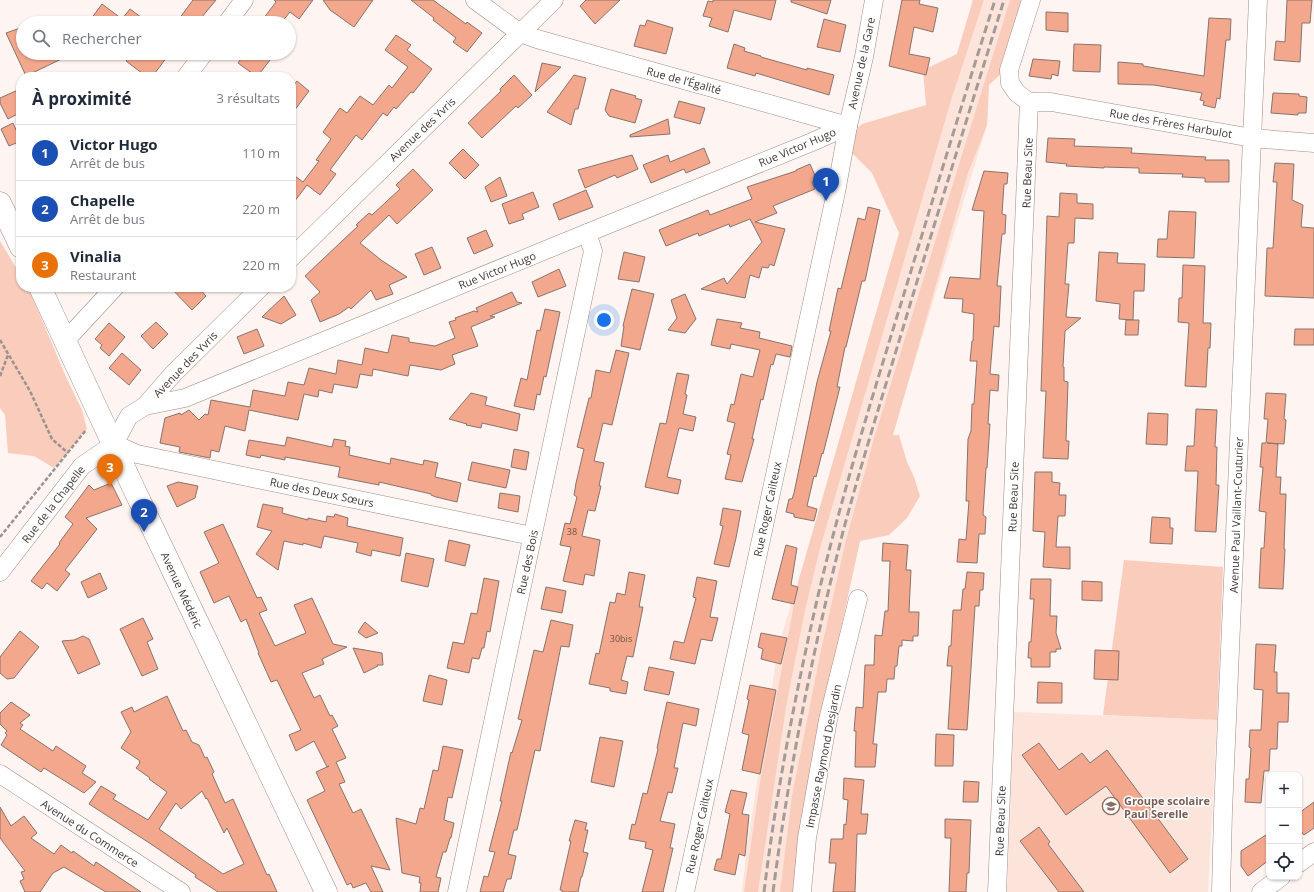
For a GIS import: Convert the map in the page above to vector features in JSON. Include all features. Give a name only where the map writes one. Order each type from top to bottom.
[{"type":"main road","points":[[0,203],[16,237]]},
{"type":"main road","name":"Avenue Médéric","points":[[42,292],[134,489],[326,892]]},
{"type":"street","points":[[231,16],[244,0]]},
{"type":"street","name":"Rue de l’Égalité","points":[[475,0],[520,33],[537,39],[848,126]]},
{"type":"street","name":"Avenue des Yvris","points":[[296,253],[554,0]]},
{"type":"street","name":"Avenue de la Gare","points":[[848,126],[864,57],[874,0]]},
{"type":"street","points":[[1029,102],[1017,94],[1010,84],[1009,70],[1031,0]]},
{"type":"street","name":"Avenue Paul Vaillant-Couturier","points":[[1221,892],[1258,0]]},
{"type":"street","points":[[190,72],[199,60]]},
{"type":"street","name":"Rue des Frères Harbulot","points":[[1029,102],[1051,102],[1252,138],[1314,143]]},
{"type":"street","name":"Rue Beau Site","points":[[997,892],[1029,102]]},
{"type":"street","name":"Rue Victor Hugo","points":[[145,406],[186,398],[848,126]]},
{"type":"street","name":"Rue Roger Cailteux","points":[[685,892],[836,192],[848,126]]},
{"type":"street","name":"Rue des Bois","points":[[457,892],[593,252],[587,233]]},
{"type":"street","points":[[66,341],[110,292]]},
{"type":"street","name":"Avenue des Yvris","points":[[114,444],[129,416],[145,406],[173,374],[256,292]]},
{"type":"street","name":"Rue des Deux Sœurs","points":[[114,444],[137,454],[532,536]]},
{"type":"street","name":"Rue de la Chapelle","points":[[0,572],[82,466],[114,444]]},
{"type":"street","name":"Impasse Raymond Desjardin","points":[[802,892],[807,838],[828,720],[858,599]]},
{"type":"street","name":"Avenue du Commerce","points":[[0,774],[181,892]]},
{"type":"street","points":[[1302,861],[1314,852]]},
{"type":"street","points":[[1260,892],[1277,880]]},
{"type":"path","points":[[0,340],[30,391],[52,439],[68,453]]},
{"type":"path","points":[[0,376],[8,355]]},
{"type":"path","points":[[0,537],[86,431],[90,412],[97,409]]},
{"type":"shaded area","points":[[973,0],[1027,0],[1007,67],[989,85],[987,125],[860,541],[830,665],[795,892],[742,892],[747,847],[778,648]]},
{"type":"shaded area","points":[[973,0],[984,0],[952,97],[820,548],[804,615],[786,707],[758,892],[744,892],[760,782],[799,579],[899,233],[872,173],[852,153],[855,131],[862,124],[926,105],[923,70],[957,54]]},
{"type":"shaded area","points":[[1010,0],[1026,0],[1005,70],[989,85],[987,125],[968,173],[893,435],[899,435],[907,462],[920,496],[907,518],[889,535],[860,541],[815,748],[796,892],[780,892],[792,796],[821,650],[846,540],[875,435]]},
{"type":"shaded area","points":[[0,241],[16,268],[16,292],[30,292],[66,377],[82,410],[87,429],[54,468],[34,456],[8,453],[5,415],[0,408]]},
{"type":"shaded area","points":[[1124,560],[1223,567],[1217,720],[1103,715]]},
{"type":"shaded area","name":"Groupe scolaire Paul Serelle","points":[[1014,712],[1217,720],[1208,892],[1007,892]]},
{"type":"building","points":[[193,0],[216,0],[203,16],[181,16]]},
{"type":"building","points":[[274,0],[313,0],[299,19],[290,12],[287,16],[265,16],[276,2]]},
{"type":"building","points":[[323,0],[373,0],[354,27],[330,10]]},
{"type":"building","points":[[411,0],[433,0],[466,24],[467,22],[482,33],[467,52],[453,42],[456,38]]},
{"type":"building","points":[[586,0],[620,0],[595,24],[580,6]]},
{"type":"building","points":[[713,0],[776,0],[771,20],[734,10],[728,32],[709,26],[712,18],[703,16],[708,1],[713,2]]},
{"type":"building","points":[[791,0],[831,0],[827,14],[791,2]]},
{"type":"building","points":[[902,0],[920,0],[919,4],[938,8],[933,32],[914,27],[909,54],[930,58],[926,75],[889,66]]},
{"type":"building","points":[[1287,0],[1312,0],[1310,23],[1302,23],[1300,62],[1274,60],[1276,41],[1285,42]]},
{"type":"building","points":[[102,4],[118,16],[93,16]]},
{"type":"building","points":[[130,9],[140,16],[124,16]]},
{"type":"building","points":[[1046,12],[1068,13],[1068,32],[1046,30]]},
{"type":"building","points":[[1209,18],[1231,19],[1230,40],[1226,40],[1220,99],[1217,98],[1215,108],[1203,105],[1204,101],[1200,100],[1202,93],[1154,85],[1118,84],[1118,62],[1143,64],[1143,66],[1204,76]]},
{"type":"building","points":[[824,19],[846,25],[840,52],[817,47]]},
{"type":"building","points":[[647,20],[673,28],[666,54],[634,46],[640,25],[645,26]]},
{"type":"building","points":[[16,29],[16,54],[6,33]]},
{"type":"building","points":[[396,35],[411,45],[407,50],[432,69],[413,93],[411,92],[396,109],[394,107],[387,116],[383,113],[362,140],[356,135],[330,170],[336,174],[320,195],[307,185],[296,199],[296,177],[303,182],[319,161],[316,160],[331,139],[323,132],[340,108],[347,113],[360,96],[373,105],[389,85],[392,88],[408,67],[385,50]]},
{"type":"building","points":[[734,44],[745,48],[744,51],[761,57],[807,70],[807,68],[834,75],[829,95],[756,73],[755,76],[727,68]]},
{"type":"building","points":[[1074,44],[1101,45],[1100,72],[1073,71]]},
{"type":"building","points":[[1033,59],[1060,61],[1058,76],[1052,74],[1051,79],[1029,76]]},
{"type":"building","points":[[19,60],[59,60],[34,72],[24,72]]},
{"type":"building","points":[[165,60],[156,72],[140,72],[126,61]]},
{"type":"building","points":[[240,60],[270,60],[261,72],[250,72],[238,63]]},
{"type":"building","points":[[542,63],[561,67],[535,92]]},
{"type":"building","points":[[514,75],[532,95],[518,108],[516,106],[482,138],[468,123],[501,91],[500,89]]},
{"type":"building","points":[[574,75],[586,78],[578,109],[575,109],[571,125],[547,112]]},
{"type":"building","points":[[297,81],[309,91],[296,108]]},
{"type":"building","points":[[611,89],[636,96],[635,98],[642,100],[635,123],[609,116],[605,110]]},
{"type":"building","points":[[16,91],[16,115],[8,119],[0,103],[0,98]]},
{"type":"building","points":[[1273,93],[1299,94],[1299,96],[1307,97],[1306,113],[1298,113],[1298,115],[1271,113]]},
{"type":"building","points":[[679,101],[705,108],[700,124],[674,117]]},
{"type":"building","points":[[668,119],[670,134],[630,137],[630,135]]},
{"type":"building","points":[[13,123],[16,130],[16,143],[9,146],[1,129]]},
{"type":"building","points":[[1048,138],[1075,139],[1074,146],[1132,148],[1131,153],[1206,157],[1205,160],[1229,160],[1229,182],[1205,182],[1205,178],[1182,177],[1183,174],[1139,173],[1139,168],[1066,166],[1067,164],[1046,162]]},
{"type":"building","points":[[704,148],[710,163],[686,173],[684,169],[651,183],[643,165],[668,155],[670,162]]},
{"type":"building","points":[[463,149],[479,165],[465,179],[449,163]]},
{"type":"building","points":[[632,155],[638,169],[617,178],[615,175],[585,188],[578,170]]},
{"type":"building","points":[[1275,163],[1294,164],[1292,200],[1303,205],[1301,227],[1314,228],[1314,298],[1265,296],[1267,248],[1273,248],[1277,182],[1273,182]]},
{"type":"building","points":[[810,164],[817,180],[812,182],[815,189],[773,206],[777,213],[755,222],[785,229],[774,266],[770,264],[768,268],[762,267],[759,278],[750,275],[745,298],[701,289],[724,278],[727,284],[762,242],[750,219],[730,227],[729,224],[699,236],[698,233],[666,246],[659,230],[708,210],[710,215],[752,199],[747,187],[796,171]]},
{"type":"building","points":[[413,169],[433,190],[397,224],[389,215],[360,243],[381,260],[407,277],[389,285],[393,294],[376,300],[371,290],[351,309],[349,307],[339,314],[320,322],[311,300],[320,292],[305,276],[358,226],[356,225],[369,213],[372,215],[400,189],[396,185]]},
{"type":"building","points":[[984,171],[1008,173],[1007,184],[1004,184],[1002,214],[1006,215],[1005,234],[1002,234],[997,286],[1001,286],[999,327],[994,326],[990,374],[999,375],[998,391],[990,390],[988,424],[990,424],[983,515],[986,517],[985,534],[979,534],[977,563],[957,562],[959,539],[966,540],[969,501],[966,501],[968,439],[971,431],[972,404],[974,404],[977,361],[970,361],[973,341],[974,314],[962,312],[963,299],[944,298],[950,277],[980,279],[984,211],[972,210]]},
{"type":"building","points":[[500,177],[507,196],[491,202],[485,187]]},
{"type":"building","points":[[586,190],[593,207],[559,220],[553,204]]},
{"type":"building","points":[[533,192],[539,207],[522,214],[524,219],[509,224],[502,204]]},
{"type":"building","points":[[1060,193],[1077,194],[1077,203],[1093,204],[1093,219],[1075,218],[1074,243],[1068,243],[1065,284],[1069,284],[1066,317],[1081,318],[1065,331],[1063,367],[1064,381],[1068,382],[1066,441],[1069,441],[1068,459],[1043,458],[1046,391],[1041,391],[1047,216],[1059,217]]},
{"type":"building","points":[[868,207],[880,210],[865,281],[862,281],[845,347],[837,387],[840,387],[823,454],[822,453],[816,477],[814,476],[807,506],[817,509],[814,521],[794,517],[794,514],[786,512],[789,499],[792,499],[794,493],[817,382],[831,331],[829,331],[838,288],[841,289],[858,218],[865,220]]},
{"type":"building","points":[[1169,211],[1196,212],[1194,258],[1157,257],[1158,239],[1167,239]]},
{"type":"building","points":[[486,230],[493,246],[474,254],[467,238]]},
{"type":"building","points":[[432,247],[441,268],[424,275],[415,254]]},
{"type":"building","points":[[624,252],[645,257],[639,282],[618,279]]},
{"type":"building","points":[[1099,252],[1118,253],[1117,263],[1145,264],[1144,291],[1134,291],[1133,320],[1119,319],[1120,304],[1096,301]]},
{"type":"building","points":[[1183,265],[1205,266],[1203,323],[1211,323],[1206,387],[1185,386],[1189,323],[1178,322],[1179,298],[1182,298]]},
{"type":"building","points":[[559,269],[566,286],[538,297],[532,282]]},
{"type":"building","points":[[632,289],[654,294],[640,350],[621,346],[623,326]]},
{"type":"building","points":[[175,292],[202,292],[206,296],[192,310]]},
{"type":"building","points":[[512,292],[517,302],[522,303],[490,316],[495,317],[471,327],[478,346],[452,355],[455,364],[441,370],[410,365],[408,376],[373,369],[372,376],[360,374],[357,388],[334,384],[332,393],[319,390],[318,397],[304,394],[298,420],[249,410],[245,431],[225,426],[219,452],[211,450],[210,458],[179,452],[180,447],[160,443],[165,418],[180,413],[181,415],[189,410],[199,420],[205,414],[208,415],[211,400],[250,407],[253,390],[285,396],[288,382],[304,385],[309,368],[336,374],[338,360],[362,365],[365,348],[388,353],[392,335],[409,338],[409,342],[435,346],[455,338],[449,322],[456,320],[455,318],[474,311],[478,312],[476,308]]},
{"type":"building","points":[[685,294],[696,319],[685,333],[668,330],[677,318],[671,300]]},
{"type":"building","points":[[284,296],[296,315],[281,324],[262,317]]},
{"type":"building","points":[[545,309],[560,312],[546,377],[544,376],[540,395],[537,394],[534,410],[514,406],[521,378],[527,380],[537,330],[540,331]]},
{"type":"building","points":[[717,319],[742,323],[740,328],[760,332],[759,338],[792,346],[790,357],[776,354],[773,365],[771,364],[763,400],[761,399],[752,439],[754,439],[742,482],[725,479],[731,455],[727,454],[735,423],[727,421],[731,404],[734,405],[741,374],[753,377],[760,350],[731,344],[730,349],[711,345]]},
{"type":"building","points":[[1126,320],[1139,320],[1138,335],[1125,335]]},
{"type":"building","points":[[156,322],[168,334],[153,349],[141,336]]},
{"type":"building","points":[[109,323],[125,337],[109,356],[100,348],[102,345],[95,339]]},
{"type":"building","points":[[257,329],[264,346],[244,354],[237,337]]},
{"type":"building","points":[[1295,329],[1314,329],[1314,345],[1294,345]]},
{"type":"building","points":[[616,350],[629,353],[612,425],[603,423],[594,461],[604,463],[599,486],[601,486],[595,511],[588,510],[582,536],[600,540],[594,576],[585,574],[583,585],[563,581],[571,547],[560,545],[565,523],[570,524],[577,497],[574,495],[584,449],[577,447],[589,398],[591,398],[596,370],[610,373]]},
{"type":"building","points":[[122,353],[141,370],[129,385],[109,368]]},
{"type":"building","points":[[677,373],[689,375],[683,414],[696,417],[693,431],[679,428],[667,477],[681,480],[678,494],[645,487],[660,423],[666,424]]},
{"type":"building","points":[[471,393],[487,397],[485,405],[520,414],[517,431],[482,423],[481,428],[449,419]]},
{"type":"building","points":[[1266,393],[1286,394],[1284,444],[1267,443],[1278,444],[1276,477],[1281,477],[1280,494],[1286,494],[1283,589],[1259,588],[1261,548],[1264,548],[1266,512],[1259,511],[1263,467],[1260,467],[1262,443],[1266,443],[1268,419],[1264,419]]},
{"type":"building","points":[[1196,409],[1217,410],[1215,447],[1217,447],[1216,485],[1219,485],[1216,532],[1195,531],[1198,471],[1185,471],[1187,446],[1194,446]]},
{"type":"building","points":[[1148,413],[1168,414],[1167,445],[1146,444]]},
{"type":"building","points":[[287,437],[332,447],[334,439],[346,441],[345,446],[350,447],[349,455],[390,464],[391,458],[423,465],[424,460],[438,463],[435,477],[461,483],[457,502],[436,497],[431,494],[379,482],[379,485],[338,477],[340,467],[285,457],[285,460],[261,455],[260,458],[246,455],[249,440],[285,446]]},
{"type":"building","points":[[514,449],[529,452],[526,470],[511,467]]},
{"type":"building","points":[[472,462],[510,470],[506,488],[468,480]]},
{"type":"building","points":[[1035,472],[1052,472],[1052,482],[1060,483],[1059,495],[1066,495],[1065,516],[1058,516],[1056,547],[1070,547],[1070,569],[1043,567],[1045,532],[1033,531]]},
{"type":"building","points":[[178,482],[198,486],[195,498],[177,507],[167,486]]},
{"type":"building","points":[[111,483],[122,505],[86,518],[97,529],[65,570],[70,574],[57,591],[47,583],[42,589],[31,581],[60,544],[59,543],[73,524],[65,517],[89,485],[94,490]]},
{"type":"building","points":[[500,493],[520,496],[518,512],[498,508]]},
{"type":"building","points":[[263,504],[283,508],[282,513],[308,520],[308,518],[326,522],[327,516],[334,517],[335,514],[348,518],[347,526],[403,538],[400,556],[372,550],[371,556],[356,552],[358,543],[324,536],[321,548],[303,543],[303,545],[284,541],[278,570],[256,554],[272,531],[257,527]]},
{"type":"building","points":[[723,508],[741,511],[729,567],[714,564],[723,526],[720,525]]},
{"type":"building","points":[[1152,517],[1170,518],[1170,528],[1173,528],[1172,544],[1150,543]]},
{"type":"building","points":[[223,524],[257,598],[261,597],[267,610],[259,613],[275,646],[306,633],[294,605],[312,598],[333,644],[347,647],[322,659],[324,664],[302,673],[314,698],[320,695],[330,716],[332,715],[338,726],[332,729],[346,758],[336,762],[345,782],[339,784],[353,813],[361,809],[390,870],[371,866],[383,892],[371,892],[366,883],[353,888],[351,883],[347,885],[307,800],[325,791],[316,772],[327,767],[314,741],[296,751],[289,735],[301,730],[277,680],[271,682],[258,653],[246,619],[241,622],[229,596],[214,603],[200,572],[219,563],[204,532]]},
{"type":"building","points":[[449,540],[470,545],[465,566],[445,561]]},
{"type":"building","points":[[883,543],[908,545],[906,570],[911,570],[909,612],[919,612],[918,636],[913,636],[913,641],[902,640],[902,646],[899,646],[894,679],[887,679],[886,692],[878,692],[873,744],[877,744],[875,767],[855,767],[856,731],[854,731],[856,707],[863,708],[865,665],[874,665],[875,635],[882,636],[885,611],[888,611],[890,561],[882,561]]},
{"type":"building","points":[[786,545],[797,548],[791,585],[798,587],[794,604],[772,599]]},
{"type":"building","points":[[406,553],[434,559],[428,587],[401,581]]},
{"type":"building","points":[[629,572],[645,575],[639,607],[643,607],[633,657],[627,656],[621,680],[628,682],[626,694],[610,691],[610,688],[589,684],[596,653],[599,654],[610,602],[615,603],[617,593],[625,595]]},
{"type":"building","points":[[967,572],[984,573],[983,590],[980,590],[979,606],[975,606],[967,730],[948,729],[952,666],[947,666],[949,646],[951,646],[953,610],[961,610],[963,589],[965,589]]},
{"type":"building","points":[[100,573],[107,589],[88,598],[81,582]]},
{"type":"building","points":[[697,577],[717,581],[710,617],[718,618],[712,641],[701,639],[695,664],[670,659],[674,641],[684,643],[696,598],[693,597]]},
{"type":"building","points":[[484,578],[499,581],[490,632],[487,631],[484,648],[482,648],[479,659],[472,658],[469,673],[447,668],[453,642],[464,644],[471,613],[477,614]]},
{"type":"building","points":[[1031,579],[1051,579],[1050,616],[1057,616],[1056,633],[1061,649],[1056,649],[1056,652],[1050,652],[1050,667],[1031,667],[1031,658],[1028,658],[1029,642],[1031,642],[1034,599],[1030,599]]},
{"type":"building","points":[[1082,581],[1102,582],[1102,601],[1082,600]]},
{"type":"building","points":[[546,587],[566,591],[562,613],[541,609]]},
{"type":"building","points":[[143,618],[153,639],[147,642],[158,669],[142,676],[120,629]]},
{"type":"building","points":[[551,620],[573,625],[569,647],[561,646],[540,751],[535,750],[517,830],[514,830],[508,854],[516,856],[511,879],[507,879],[503,892],[480,892],[484,876],[488,877],[495,852],[489,851],[502,801],[500,801],[511,752],[512,753],[522,720],[518,719],[534,650],[543,652]]},
{"type":"building","points":[[365,622],[378,633],[366,638],[358,632]]},
{"type":"building","points":[[20,631],[39,647],[14,678],[7,679],[0,673],[0,657]]},
{"type":"building","points":[[761,633],[787,638],[781,664],[761,659],[763,649],[758,647]]},
{"type":"building","points":[[83,636],[89,639],[100,664],[78,674],[62,641],[74,640]]},
{"type":"building","points":[[1256,644],[1276,645],[1274,672],[1277,672],[1277,693],[1289,693],[1288,722],[1278,722],[1277,749],[1270,749],[1269,771],[1264,771],[1261,803],[1245,802],[1246,779],[1249,779],[1251,748],[1249,747],[1250,730],[1261,730],[1263,690],[1254,689]]},
{"type":"building","points":[[353,648],[382,653],[383,665],[377,665],[378,666],[364,673]]},
{"type":"building","points":[[1095,650],[1119,651],[1118,680],[1094,679]]},
{"type":"building","points":[[649,667],[674,672],[669,695],[644,690]]},
{"type":"building","points":[[429,675],[447,680],[442,705],[423,701]]},
{"type":"building","points":[[1038,682],[1062,683],[1062,703],[1037,703]]},
{"type":"building","points":[[750,685],[776,690],[760,774],[742,770],[749,735],[742,733],[749,700],[747,699]]},
{"type":"building","points":[[167,696],[183,731],[186,730],[192,742],[199,745],[205,758],[207,757],[214,772],[212,774],[225,803],[233,799],[267,875],[269,874],[277,892],[218,892],[195,877],[196,875],[151,844],[89,804],[101,786],[116,795],[113,799],[148,820],[167,792],[136,768],[140,761],[121,748],[131,732],[121,712],[132,707],[134,712]],"holes":[[[202,791],[206,799],[207,798],[224,833],[227,828],[244,864],[223,874],[159,829],[176,803],[181,809]]]},
{"type":"building","points":[[11,702],[30,715],[20,723],[23,725],[20,729],[53,751],[56,746],[86,766],[82,773],[96,782],[84,793],[44,768],[41,772],[1,745],[7,735],[5,733],[7,731],[0,724],[0,713]]},
{"type":"building","points":[[667,702],[699,709],[696,726],[683,723],[674,768],[678,768],[672,793],[668,792],[660,821],[675,824],[670,848],[673,848],[663,892],[642,892],[653,850],[645,848],[646,842],[629,839],[632,824],[635,825],[643,793],[647,794]]},
{"type":"building","points":[[936,734],[954,735],[953,766],[935,766]]},
{"type":"building","points":[[600,737],[623,741],[614,787],[591,782]]},
{"type":"building","points":[[1039,743],[1059,770],[1082,753],[1090,763],[1107,750],[1188,859],[1170,873],[1106,786],[1066,815],[1022,755]]},
{"type":"building","points":[[443,746],[463,750],[452,798],[448,797],[444,820],[454,823],[451,838],[446,852],[443,852],[436,877],[441,878],[438,892],[420,892],[420,877],[402,873],[396,818],[416,824],[420,808],[424,809],[433,770],[438,771]]},
{"type":"building","points":[[844,778],[864,780],[861,814],[868,814],[866,834],[857,834],[855,892],[833,892],[836,863],[829,863],[831,839],[843,839],[844,824],[846,825],[848,800],[843,799]]},
{"type":"building","points":[[964,781],[979,782],[978,802],[963,802]]},
{"type":"building","points":[[731,790],[747,793],[742,814],[749,815],[745,856],[739,854],[735,875],[714,870],[717,859],[721,859],[730,814],[725,812]]},
{"type":"building","points":[[1314,802],[1314,828],[1304,835],[1302,833],[1302,811]]},
{"type":"building","points":[[0,807],[11,826],[24,816],[37,833],[31,838],[54,854],[61,845],[72,853],[73,851],[94,866],[96,862],[141,892],[106,892],[64,867],[53,873],[40,892],[25,892],[20,881],[24,879],[21,872],[25,871],[0,838]]},
{"type":"building","points":[[945,819],[971,820],[969,873],[967,873],[966,892],[949,892],[951,838],[945,838]]},
{"type":"building","points":[[575,820],[587,823],[585,830],[588,830],[583,852],[588,853],[578,892],[562,892],[562,890],[560,890],[571,841],[569,841]]},
{"type":"building","points":[[1039,827],[1050,842],[1048,844],[1084,892],[1059,892],[1020,841]]},
{"type":"building","points":[[1266,835],[1266,862],[1248,876],[1241,866],[1241,851]]},
{"type":"railway","points":[[764,892],[774,819],[787,745],[809,636],[827,560],[871,401],[995,0]]},
{"type":"railway","points":[[773,892],[794,754],[812,663],[844,528],[880,403],[1004,0]]},
{"type":"place","name":"Victor Hugo","points":[[826,201]]},
{"type":"place","name":"Vinalia","points":[[110,487]]},
{"type":"place","name":"Chapelle","points":[[144,532]]},
{"type":"place","name":"Groupe scolaire Paul Serelle","points":[[1111,806]]}]
